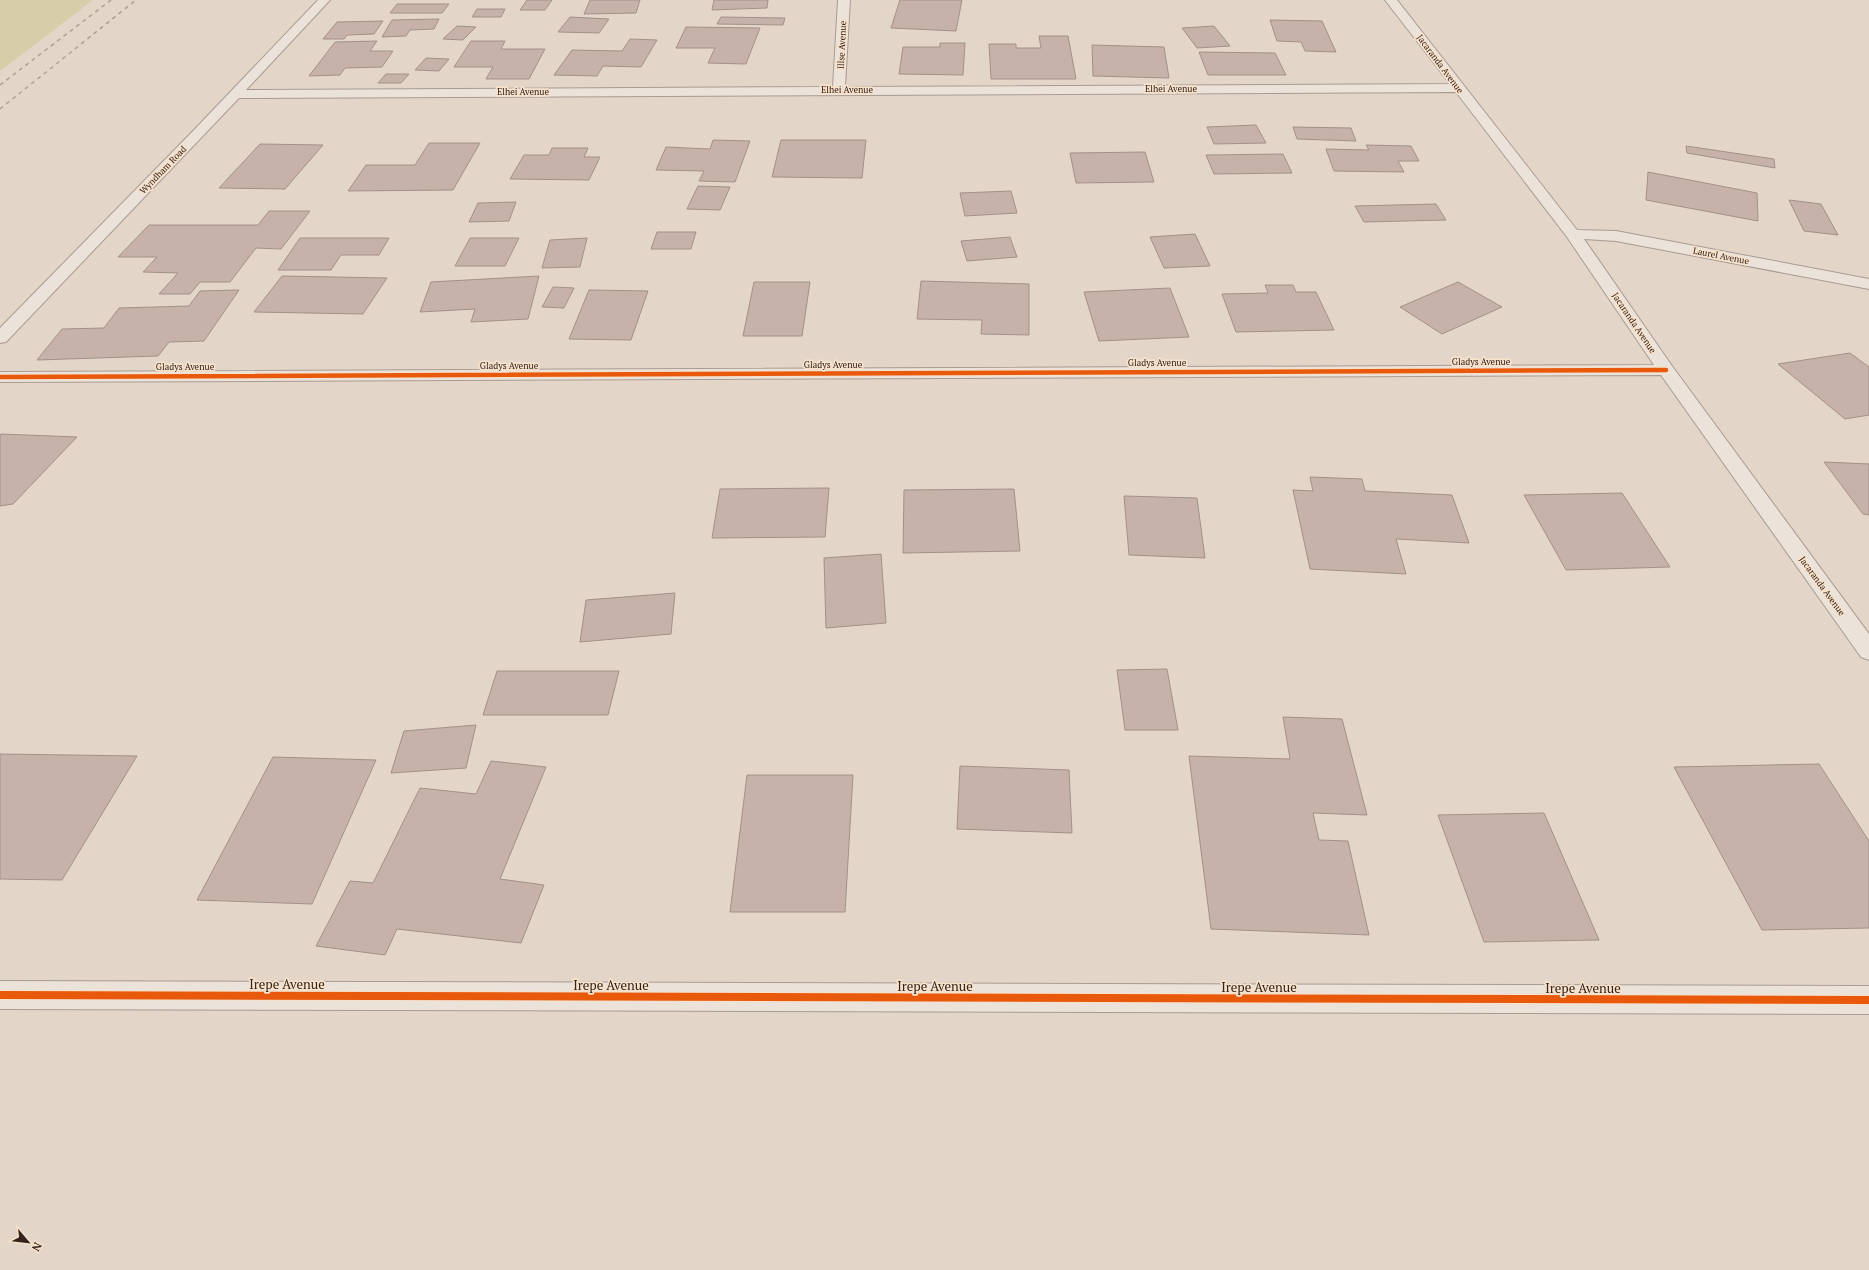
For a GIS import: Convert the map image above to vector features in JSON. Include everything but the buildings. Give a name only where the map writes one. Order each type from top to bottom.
[{"type":"street","name":"Wyndham Road","points":[[0,338],[236,94],[324,0]]},
{"type":"street","name":"Illse Avenue","points":[[839,90],[844,0]]},
{"type":"street","name":"Jacaranda Avenue","points":[[1392,0],[1458,88],[1573,234],[1666,370],[1869,651]]},
{"type":"street","name":"Elhei Avenue","points":[[236,94],[1458,88]]},
{"type":"street","name":"Laurel Avenue","points":[[1573,234],[1616,236],[1869,284]]},
{"type":"street","name":"Gladys Avenue","points":[[0,377],[1666,370]]},
{"type":"street","name":"Irepe Avenue","points":[[0,995],[1869,1000]]},
{"type":"shaded area","points":[[0,0],[93,0],[0,71]]},
{"type":"railway","points":[[0,85],[111,0]]},
{"type":"railway","points":[[0,109],[136,0]]},
{"type":"cycle path","points":[[0,377],[1666,370]]},
{"type":"cycle path","points":[[0,995],[1869,1000]]}]
